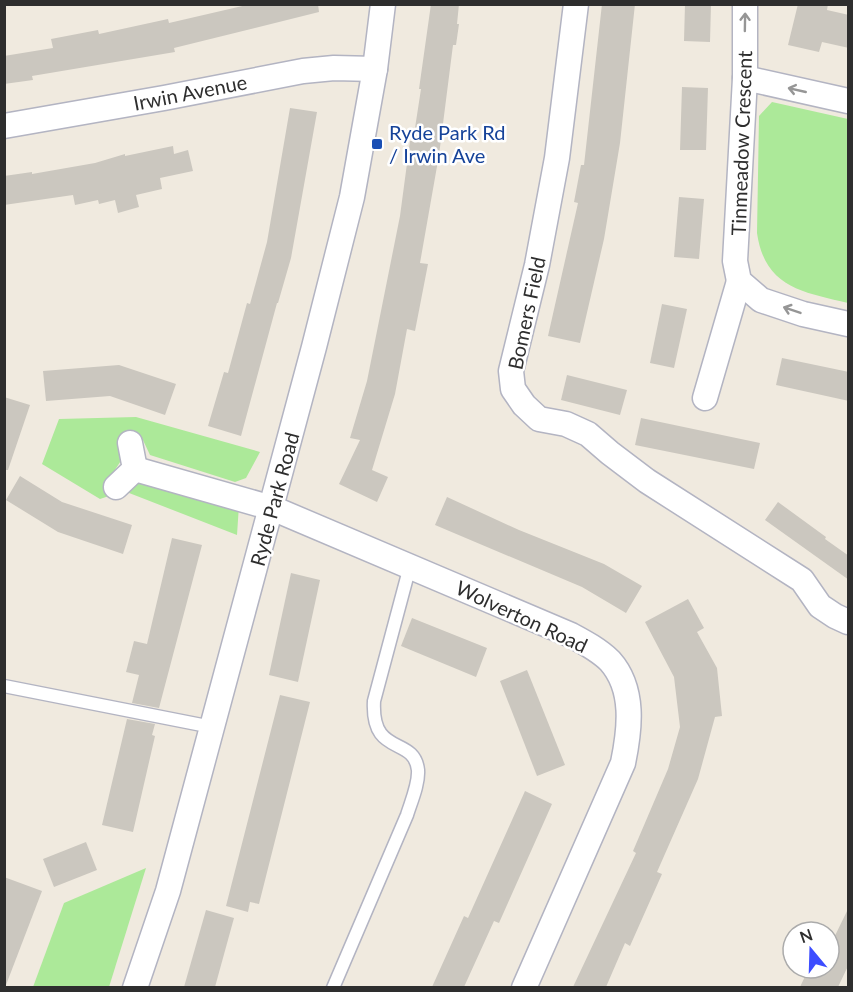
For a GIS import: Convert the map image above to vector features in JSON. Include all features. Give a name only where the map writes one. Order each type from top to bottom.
[{"type":"street","name":"Ryde Park Road","points":[[135,987],[168,891],[272,508],[352,197],[384,4]]},
{"type":"street","name":"Bomers Field","points":[[576,4],[556,158],[537,266],[511,371],[513,388],[524,405],[539,419],[566,424],[588,434],[647,481],[802,580],[820,606],[835,616],[849,621]]},
{"type":"street","name":"Tinmeadow Crescent","points":[[705,398],[739,281],[735,261],[745,78],[745,4]]},
{"type":"street","name":"Irwin Avenue","points":[[4,126],[164,98],[303,70],[375,69]]},
{"type":"street","points":[[745,78],[849,101]]},
{"type":"street","points":[[739,281],[761,300],[803,314],[849,324]]},
{"type":"street","points":[[117,487],[135,469],[130,443]]},
{"type":"street","name":"Wolverton Road","points":[[135,469],[272,508],[572,635],[595,649],[610,662],[621,679],[628,702],[630,728],[623,763],[524,987]]},
{"type":"lane","points":[[333,987],[407,815],[418,772],[416,760],[407,750],[386,741],[377,730],[373,717],[374,701],[410,566]]},
{"type":"lane","points":[[4,686],[212,728]]},
{"type":"green space","points":[[772,102],[848,119],[848,303],[802,291],[789,284],[768,266],[761,251],[757,233],[759,116]]},
{"type":"green space","points":[[136,417],[260,452],[246,478],[235,482],[150,455],[142,438],[123,441],[122,459],[111,476],[140,477],[239,505],[237,535],[124,491],[100,499],[42,464],[59,419]]},
{"type":"green space","points":[[146,868],[109,987],[33,987],[64,903]]},
{"type":"building","points":[[251,4],[318,4],[319,12],[174,48],[175,52],[32,76],[33,80],[4,84],[4,56],[53,48],[51,39],[98,30],[99,34],[168,19],[169,23]]},
{"type":"building","points":[[431,4],[459,4],[457,24],[459,24],[456,45],[453,45],[439,155],[420,263],[428,264],[415,331],[407,329],[395,394],[372,470],[388,477],[377,502],[339,484],[360,440],[350,438],[367,381],[400,216],[410,141],[413,141],[421,89],[419,89]]},
{"type":"building","points":[[602,4],[635,4],[620,143],[604,239],[580,343],[548,336],[578,203],[574,202],[581,165],[584,165]]},
{"type":"building","points":[[685,4],[711,4],[710,42],[684,41]]},
{"type":"building","points":[[798,4],[828,4],[827,10],[849,15],[849,48],[822,42],[819,52],[788,45]]},
{"type":"building","points":[[682,87],[708,88],[706,150],[680,150]]},
{"type":"building","points":[[290,108],[317,112],[291,258],[241,436],[208,426],[224,372],[228,373],[267,242]]},
{"type":"building","points":[[173,146],[174,154],[188,150],[193,171],[160,178],[162,189],[136,195],[139,207],[118,213],[115,200],[99,204],[98,200],[75,205],[73,195],[4,205],[4,176],[32,172],[32,174],[95,163],[125,154],[125,156]]},
{"type":"building","points":[[679,197],[704,199],[699,259],[674,257]]},
{"type":"building","points":[[662,304],[687,309],[674,368],[650,363]]},
{"type":"building","points":[[782,358],[849,372],[849,401],[776,385]]},
{"type":"building","points":[[119,365],[176,384],[165,415],[110,396],[46,401],[43,371]]},
{"type":"building","points":[[567,375],[627,390],[620,415],[561,400]]},
{"type":"building","points":[[4,397],[30,405],[8,470],[4,470]]},
{"type":"building","points":[[641,418],[760,443],[754,469],[635,445]]},
{"type":"building","points":[[20,476],[62,502],[132,525],[123,554],[58,532],[6,500]]},
{"type":"building","points":[[447,497],[519,530],[604,564],[642,586],[626,613],[582,587],[435,525]]},
{"type":"building","points":[[778,502],[849,556],[849,580],[765,520]]},
{"type":"building","points":[[172,538],[202,545],[159,708],[132,703],[139,675],[126,672],[134,641],[147,644]]},
{"type":"building","points":[[291,573],[320,580],[298,682],[269,675]]},
{"type":"building","points":[[688,599],[704,628],[697,632],[717,668],[722,716],[715,717],[698,779],[657,872],[662,874],[630,946],[625,943],[606,987],[573,987],[636,853],[633,851],[668,769],[680,727],[674,677],[645,622]]},
{"type":"building","points":[[412,618],[487,648],[476,677],[401,646]]},
{"type":"building","points":[[527,670],[565,765],[537,776],[500,681]]},
{"type":"building","points":[[280,695],[310,702],[259,904],[250,902],[248,912],[226,906]]},
{"type":"building","points":[[127,719],[155,724],[152,735],[155,736],[133,832],[102,825]]},
{"type":"building","points":[[525,791],[552,804],[499,923],[494,921],[464,987],[432,987],[464,916],[468,918]]},
{"type":"building","points":[[86,842],[97,870],[54,887],[43,859]]},
{"type":"building","points":[[4,877],[42,891],[6,985],[4,985]]},
{"type":"building","points":[[849,907],[849,964],[838,987],[800,987],[803,980],[841,980],[841,923]]},
{"type":"building","points":[[206,910],[234,918],[215,987],[184,987]]},
{"type":"place","name":"Ryde Park Rd / Irwin Ave","points":[[377,144]]}]
